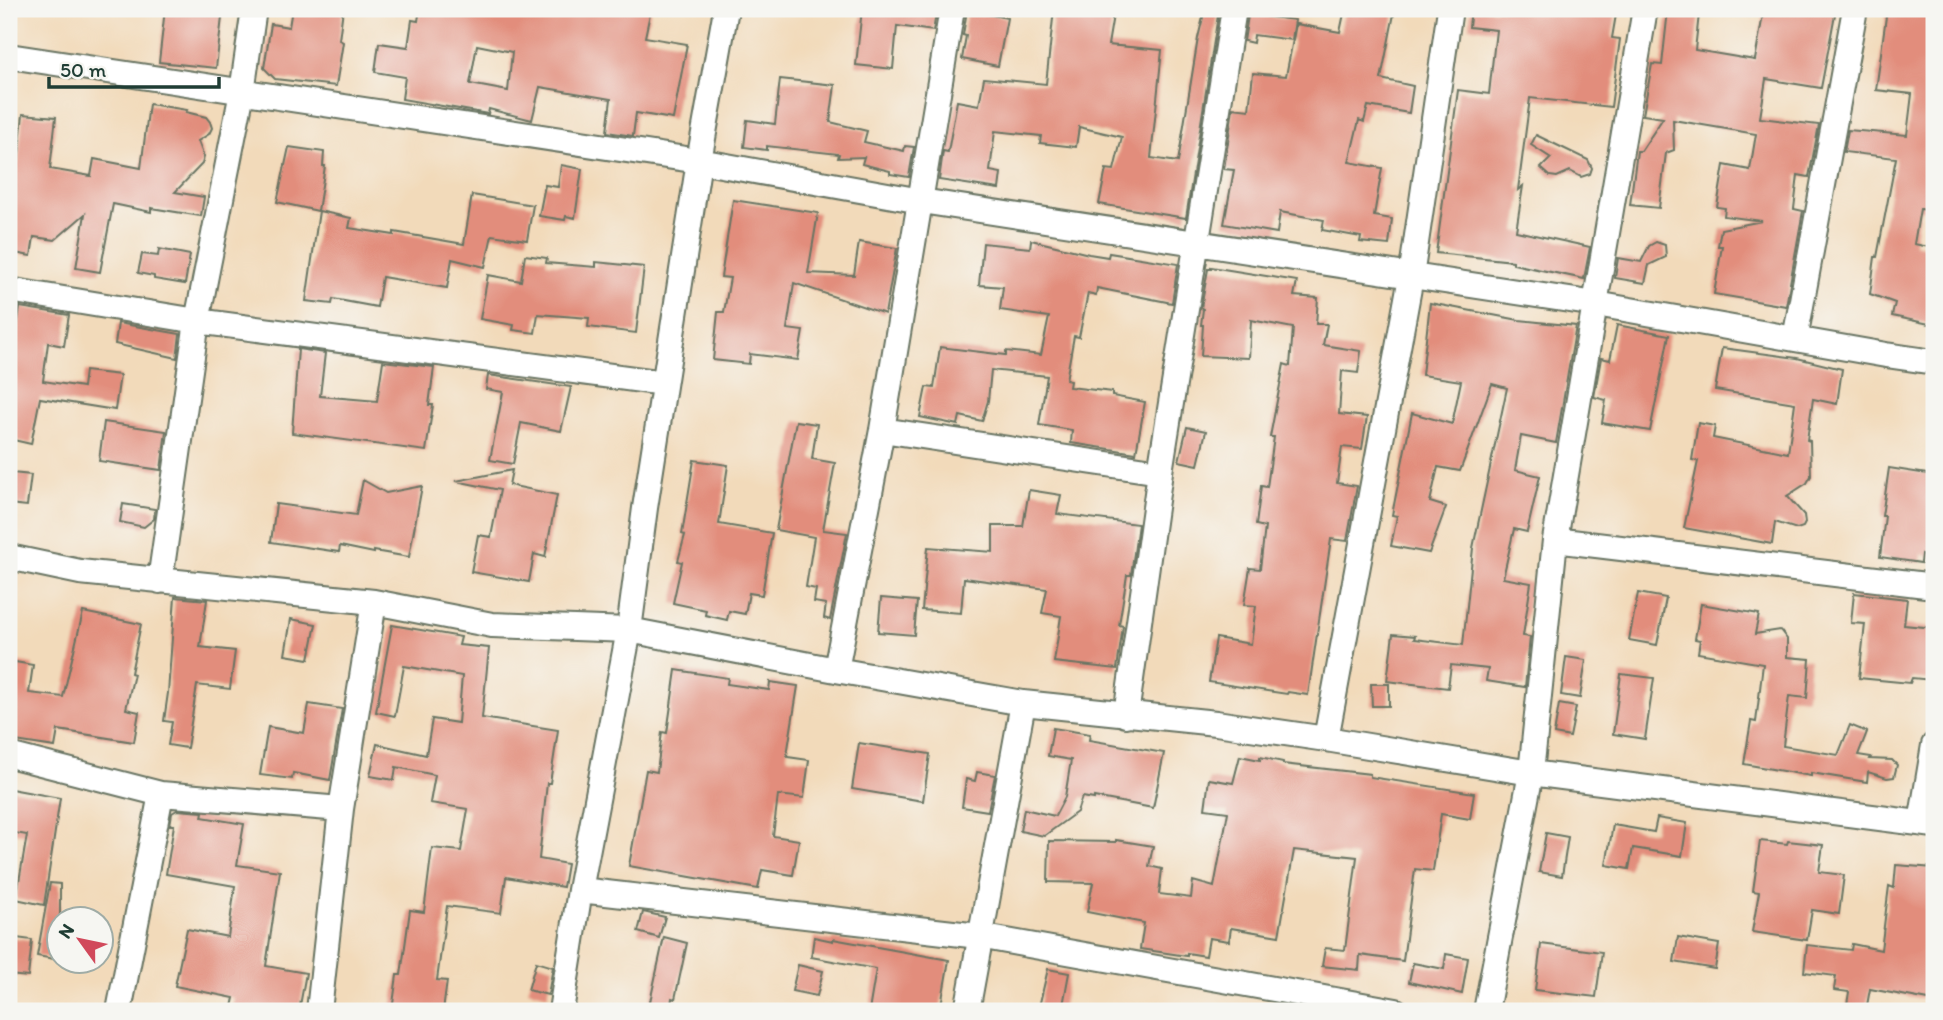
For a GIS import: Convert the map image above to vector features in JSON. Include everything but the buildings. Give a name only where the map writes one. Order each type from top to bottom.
[{"type":"street","points":[[160,581],[197,321],[242,92],[254,9]]},
{"type":"street","points":[[561,1011],[580,890],[629,630],[664,383],[726,9]]},
{"type":"street","points":[[836,670],[882,430],[952,9]]},
{"type":"street","points":[[1126,715],[1160,472],[1234,9]]},
{"type":"street","points":[[1326,738],[1410,277],[1450,9]]},
{"type":"street","points":[[1486,1011],[1531,773],[1555,540],[1645,9]]},
{"type":"street","points":[[1795,339],[1855,9]]},
{"type":"street","points":[[9,56],[699,161],[921,201],[1596,304],[1934,362]]},
{"type":"street","points":[[9,290],[197,321],[664,383]]},
{"type":"street","points":[[882,430],[1160,472]]},
{"type":"street","points":[[1555,540],[1934,586]]},
{"type":"street","points":[[9,557],[80,572],[374,601],[492,625],[629,630],[1023,703],[1216,723],[1326,738],[1531,773],[1928,824],[1934,745]]},
{"type":"street","points":[[319,1011],[341,809],[374,601]]},
{"type":"street","points":[[967,1011],[1023,703]]},
{"type":"street","points":[[9,755],[161,794],[341,809]]},
{"type":"street","points":[[119,1011],[161,794]]},
{"type":"street","points":[[580,890],[979,936],[1396,1011]]}]
